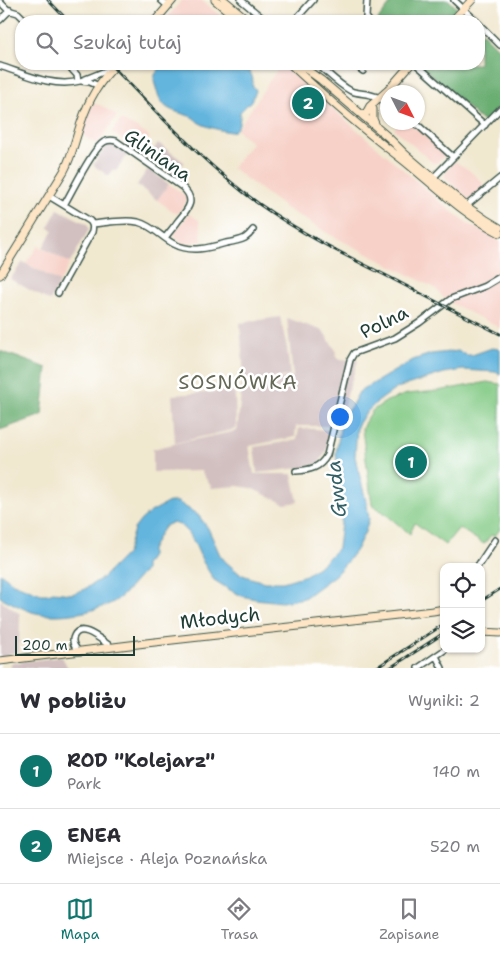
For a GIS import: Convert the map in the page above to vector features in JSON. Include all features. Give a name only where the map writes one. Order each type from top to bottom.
[{"type":"street","points":[[160,15],[170,3],[161,0]]},
{"type":"street","points":[[215,0],[233,15]]},
{"type":"street","points":[[224,0],[242,15]]},
{"type":"street","points":[[241,0],[259,15]]},
{"type":"street","points":[[299,15],[313,0]]},
{"type":"street","points":[[366,0],[366,15]]},
{"type":"street","points":[[454,0],[470,15]]},
{"type":"street","points":[[458,15],[472,0]]},
{"type":"street","points":[[0,2],[19,15]]},
{"type":"street","points":[[0,20],[10,10]]},
{"type":"street","points":[[485,30],[500,45]]},
{"type":"street","points":[[0,66],[45,81],[78,81],[100,85]]},
{"type":"street","points":[[73,70],[77,75],[78,81]]},
{"type":"street","points":[[78,81],[107,70]]},
{"type":"street","points":[[0,275],[69,162],[86,110],[100,85],[112,70]]},
{"type":"street","points":[[296,70],[322,94],[465,212],[500,234]]},
{"type":"street","points":[[307,70],[364,116],[466,206],[500,228]]},
{"type":"street","points":[[324,70],[350,90],[380,98],[358,124]]},
{"type":"street","points":[[392,85],[406,70]]},
{"type":"street","points":[[423,70],[484,125]]},
{"type":"street","points":[[94,76],[99,79],[100,85]]},
{"type":"street","points":[[322,94],[328,91],[338,94]]},
{"type":"street","points":[[350,105],[371,107]]},
{"type":"street","points":[[371,107],[376,127]]},
{"type":"street","points":[[433,178],[500,109]]},
{"type":"street","points":[[423,130],[453,157]]},
{"type":"street","name":"Gliniana","points":[[64,205],[100,145],[108,140],[116,141],[182,187],[188,194],[190,199],[189,207],[165,238]]},
{"type":"street","points":[[466,206],[500,178]]},
{"type":"street","points":[[49,196],[92,224],[92,232],[58,292]]},
{"type":"street","points":[[92,224],[126,221],[139,222],[151,227],[174,244],[184,248],[199,249],[242,240],[253,230]]},
{"type":"street","name":"Polna","points":[[296,471],[316,467],[328,455],[350,360],[354,353],[395,338],[451,300],[482,288],[500,276]]},
{"type":"street","points":[[480,563],[495,540]]},
{"type":"street","name":"Młodych","points":[[0,661],[440,610]]},
{"type":"street","points":[[78,651],[73,644],[73,640],[76,633],[82,630],[89,632],[112,647]]},
{"type":"street","points":[[485,632],[500,633]]},
{"type":"street","points":[[418,668],[440,653]]},
{"type":"street","points":[[436,656],[442,668]]},
{"type":"shaded area","points":[[182,0],[201,0],[219,15],[169,15]]},
{"type":"shaded area","points":[[277,70],[288,70],[451,211],[470,225],[500,241],[500,328],[453,304],[435,288],[329,234],[284,207],[232,168],[252,143],[237,130]]},
{"type":"shaded area","points":[[93,103],[102,106],[117,116],[97,144],[82,135],[82,129]]},
{"type":"shaded area","points":[[121,120],[150,137],[139,152],[112,132]]},
{"type":"shaded area","points":[[395,130],[418,130],[446,154],[437,163],[433,163]]},
{"type":"shaded area","points":[[158,143],[184,162],[174,176],[148,158]]},
{"type":"shaded area","points":[[113,144],[128,154],[116,171],[113,169],[109,176],[93,165],[107,145]]},
{"type":"shaded area","points":[[455,161],[482,182],[483,189],[469,200],[445,177],[445,173]]},
{"type":"shaded area","points":[[148,169],[169,184],[157,200],[137,185]]},
{"type":"shaded area","points":[[169,184],[186,196],[187,201],[177,214],[157,200]]},
{"type":"shaded area","points":[[58,209],[87,224],[89,229],[70,263],[43,248],[53,230],[48,227]]},
{"type":"shaded area","points":[[189,214],[199,220],[202,241],[184,244],[176,238],[175,232]]},
{"type":"shaded area","points":[[38,246],[70,263],[60,282],[26,263]]},
{"type":"shaded area","points":[[23,262],[60,282],[50,301],[10,279]]},
{"type":"shaded area","points":[[280,317],[287,348],[290,376],[247,381],[244,379],[240,323]]},
{"type":"shaded area","points":[[287,318],[323,331],[335,349],[337,359],[358,360],[339,420],[330,426],[296,426],[295,437],[249,446],[254,474],[292,474],[298,502],[285,504],[251,488],[237,486],[212,488],[201,471],[153,472],[153,449],[237,431],[242,384],[293,377]]},
{"type":"shaded area","points":[[232,391],[235,395],[236,429],[175,443],[172,395]]},
{"type":"shaded area","points":[[299,428],[329,430],[326,451],[319,463],[308,467],[257,473],[254,447],[297,440]]},
{"type":"shaded area","points":[[0,600],[20,614],[19,652],[8,654],[6,658],[0,659]]},
{"type":"shaded area","points":[[62,657],[68,668],[11,668],[11,663]]},
{"type":"green space","points":[[393,0],[449,0],[458,9],[452,15],[382,15]]},
{"type":"green space","points":[[485,35],[500,50],[500,105],[486,120],[482,121],[427,70],[485,70]]},
{"type":"green space","points":[[0,351],[47,368],[42,415],[0,430]]},
{"type":"green space","points":[[487,382],[500,384],[500,529],[495,536],[491,535],[484,544],[459,528],[445,545],[415,523],[410,534],[372,505],[362,429],[365,422],[373,410],[387,401],[407,394],[438,391]]},
{"type":"water","points":[[159,70],[248,70],[253,79],[252,86],[256,91],[251,101],[240,112],[237,128],[234,131],[228,132],[209,127],[192,117],[166,107],[159,98],[155,86],[154,76]]},
{"type":"water","points":[[492,348],[500,349],[500,374],[463,370],[444,373],[397,388],[376,403],[365,414],[357,426],[355,457],[369,519],[365,532],[356,550],[335,575],[304,598],[282,602],[242,596],[230,590],[214,580],[188,533],[180,525],[172,523],[165,526],[160,533],[151,550],[151,556],[145,565],[143,573],[123,595],[107,605],[75,614],[52,615],[32,612],[0,597],[0,573],[13,583],[41,594],[53,592],[72,594],[83,590],[102,578],[127,553],[134,529],[141,520],[149,513],[169,502],[178,502],[198,515],[208,528],[220,555],[240,574],[264,582],[283,582],[306,575],[322,564],[338,548],[342,515],[336,453],[342,418],[359,392],[413,360],[431,354],[458,351],[472,355]]},
{"type":"railway","points":[[48,0],[62,15]]},
{"type":"railway","points":[[116,70],[200,155],[259,204],[321,242],[500,334]]},
{"type":"railway","points":[[485,598],[500,589]]},
{"type":"railway","points":[[376,668],[440,627]]},
{"type":"railway","points":[[390,668],[440,636]]},
{"type":"place","name":"ENEA","points":[[308,103]]},
{"type":"place","name":"ROD \"Kolejarz\"","points":[[411,462]]},
{"type":"district","name":"SOSNÓWKA","points":[[238,382]]},
{"type":"water label","name":"Gwda","points":[[336,489]]}]
